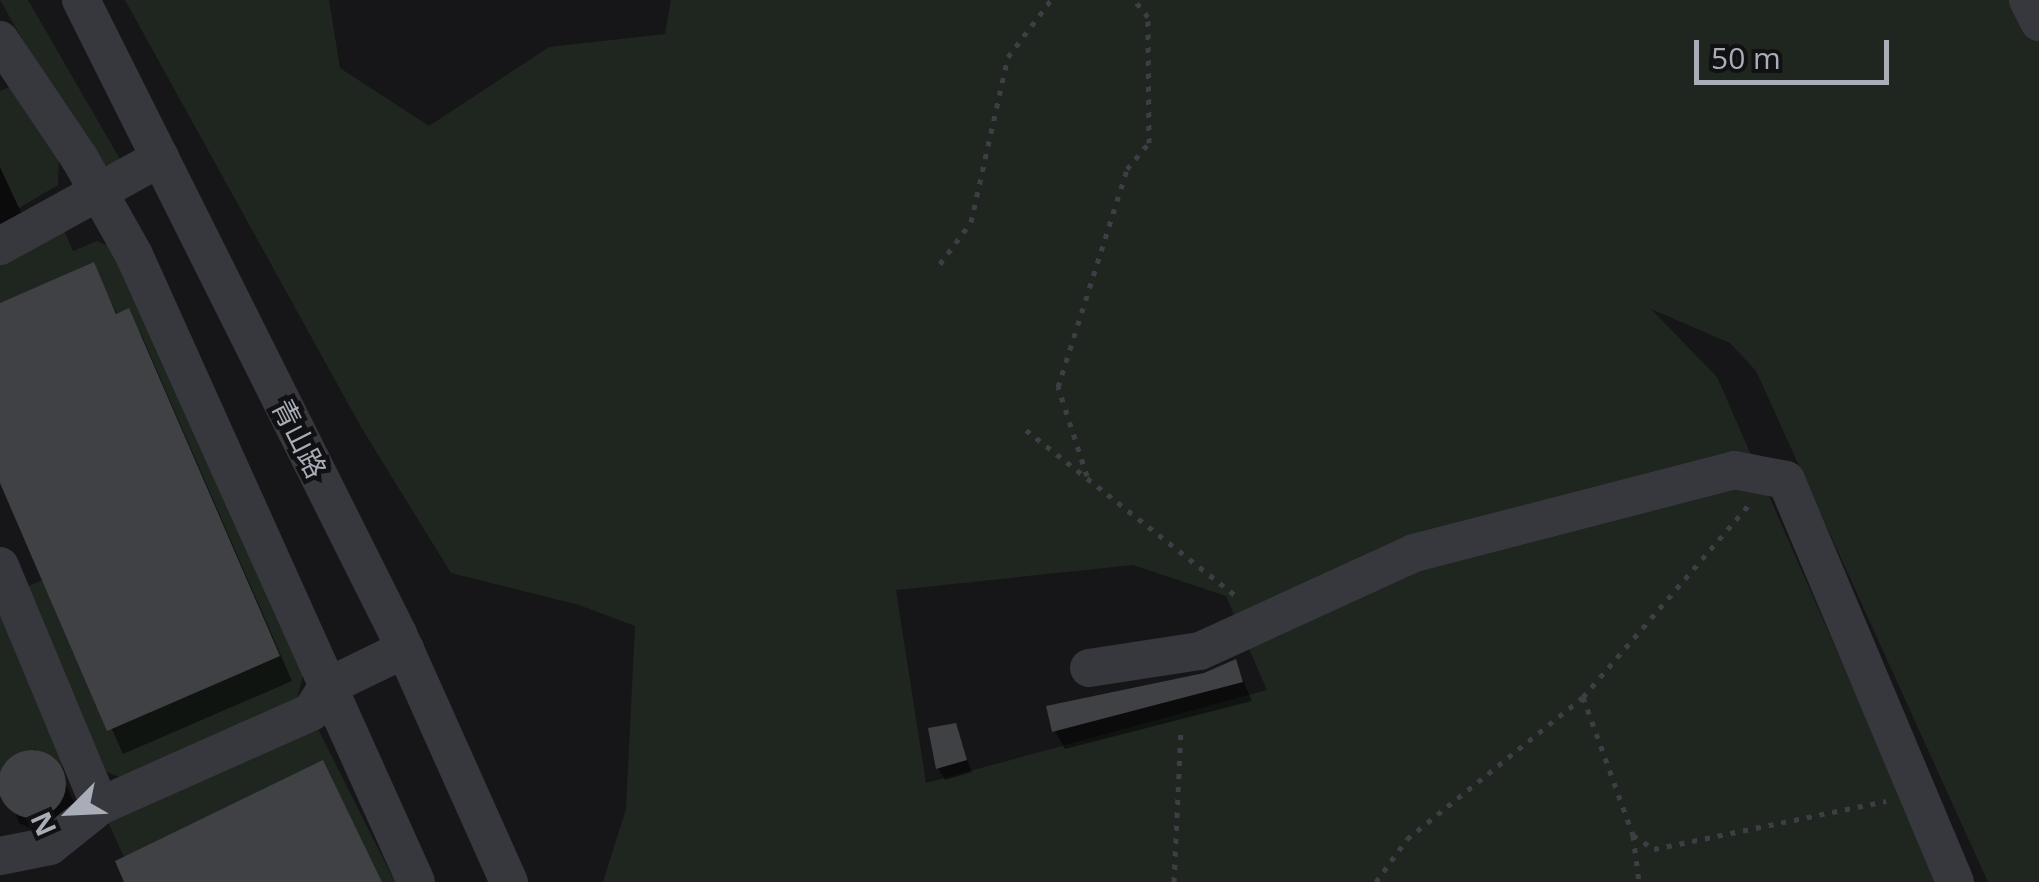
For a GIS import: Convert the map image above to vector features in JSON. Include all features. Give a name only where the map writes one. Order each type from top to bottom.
[{"type":"street","name":"青山路","points":[[81,0],[405,648],[508,882]]},
{"type":"street","points":[[2028,0],[2039,22]]},
{"type":"street","points":[[0,40],[96,188],[134,255],[416,882]]},
{"type":"street","points":[[0,246],[96,188],[160,158]]},
{"type":"street","points":[[1090,668],[1200,652],[1414,554],[1734,470],[1786,480],[1955,882]]},
{"type":"street","points":[[0,566],[100,806]]},
{"type":"street","points":[[0,856],[50,846],[100,806],[311,712],[327,687],[405,648]]},
{"type":"path","points":[[940,264],[971,222],[1008,57],[1052,0]]},
{"type":"path","points":[[1087,476],[1058,388],[1126,169],[1149,143],[1148,17],[1134,0]]},
{"type":"path","points":[[1026,430],[1226,582],[1260,624]]},
{"type":"path","points":[[1376,882],[1406,840],[1583,696],[1773,478]]},
{"type":"path","points":[[1583,696],[1633,836],[1639,882]]},
{"type":"path","points":[[1174,882],[1181,730]]},
{"type":"path","points":[[1633,836],[1654,850],[1918,794]]},
{"type":"shaded area","points":[[0,0],[28,0],[121,161],[96,168]]},
{"type":"shaded area","points":[[125,0],[329,0],[340,68],[429,126],[549,47],[665,34],[671,0],[2039,0],[2039,882],[1988,882],[1756,371],[1730,343],[1651,309],[1717,377],[1938,882],[603,882],[626,809],[635,626],[579,605],[451,573],[361,427]],"holes":[[[1133,565],[1226,596],[1267,690],[926,783],[896,590]]]},
{"type":"shaded area","points":[[16,84],[59,152],[58,185],[19,208],[0,168],[0,91]]},
{"type":"shaded area","points":[[62,226],[73,251],[97,241],[113,248],[304,672],[297,698],[122,778],[100,769],[22,589],[42,580],[128,309],[116,314],[94,263],[0,303],[0,263]]},
{"type":"shaded area","points":[[0,601],[61,749],[62,768],[35,749],[14,755],[0,772]]},
{"type":"shaded area","points":[[315,723],[395,882],[382,882],[323,761],[124,857],[108,822]]},
{"type":"building","points":[[94,262],[116,314],[129,308],[280,656],[107,731],[0,483],[0,303]]},
{"type":"building","points":[[1236,659],[1243,682],[1052,732],[1046,706],[1204,673]]},
{"type":"building","points":[[956,723],[967,760],[936,769],[928,728]]},
{"type":"building","points":[[32,750],[56,760],[66,784],[56,808],[32,818],[8,808],[-2,784],[8,760]]},
{"type":"building","points":[[323,760],[382,882],[124,882],[115,861]]}]
